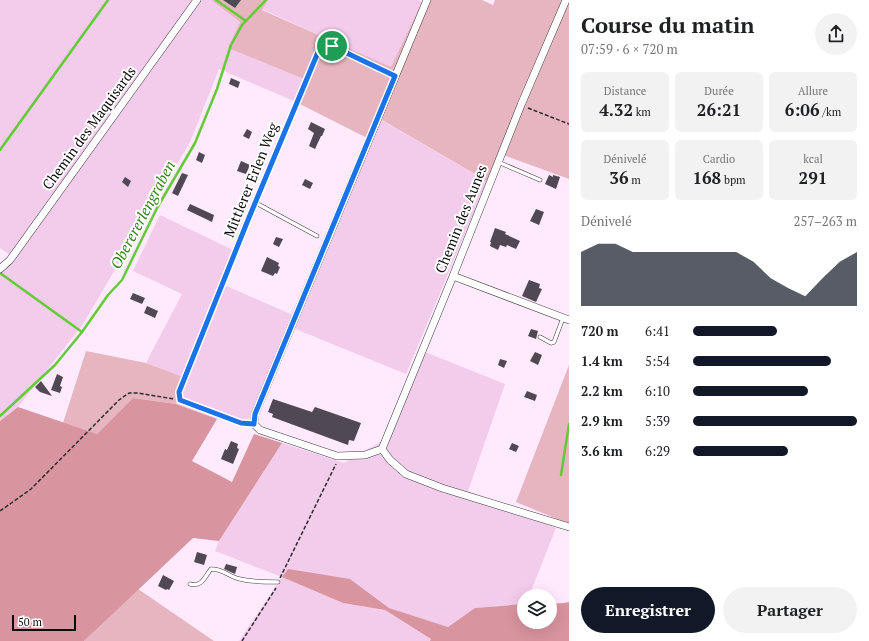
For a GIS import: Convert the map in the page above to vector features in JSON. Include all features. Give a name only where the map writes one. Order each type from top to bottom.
[{"type":"street","name":"Chemin des Maquisards","points":[[0,269],[10,260],[197,0]]},
{"type":"street","points":[[427,0],[255,414],[254,424],[260,430],[337,456],[364,455],[382,449],[390,460],[406,474],[442,488],[569,526]]},
{"type":"street","name":"Chemin des Aunes","points":[[382,449],[521,105],[566,0]]},
{"type":"street","points":[[453,276],[566,319]]},
{"type":"lane","name":"Mittlerer Erlen Weg","points":[[180,400],[179,392],[321,45],[332,46],[395,76]]},
{"type":"lane","points":[[498,162],[540,180]]},
{"type":"lane","points":[[256,203],[317,236]]},
{"type":"lane","points":[[540,337],[551,343],[554,342],[566,319]]},
{"type":"lane","points":[[180,400],[241,423],[254,424]]},
{"type":"lane","points":[[190,584],[200,584],[211,569],[218,569],[239,579],[278,582]]},
{"type":"path","points":[[521,105],[569,124]]},
{"type":"path","points":[[0,511],[31,488],[119,400],[128,393],[138,393],[180,400]]},
{"type":"path","points":[[242,641],[275,589],[336,464],[337,456]]},
{"type":"shaded area","points":[[0,0],[211,0],[240,22],[229,48],[304,79],[294,101],[219,69],[190,142],[83,324],[18,407],[0,421],[0,271],[14,258],[0,248]]},
{"type":"shaded area","points":[[211,0],[268,0],[262,10],[391,67],[423,0],[482,0],[493,5],[495,0],[569,0],[569,179],[498,153],[487,181],[382,120],[371,140],[294,101],[304,79],[228,48],[240,22]]},
{"type":"shaded area","points":[[268,0],[418,0],[422,2],[391,68],[262,9]]},
{"type":"shaded area","points":[[381,120],[487,181],[406,374],[288,326],[247,423],[217,419],[176,404],[182,377],[146,363],[182,294],[133,271],[160,215],[233,250],[222,284],[297,317],[371,140]]},
{"type":"shaded area","points":[[86,351],[146,363],[183,377],[176,404],[133,398],[97,434],[63,423]]},
{"type":"shaded area","points":[[425,352],[505,384],[468,491],[556,528],[532,589],[517,589],[517,605],[475,608],[448,627],[389,608],[350,579],[282,577],[215,551],[219,541],[282,443],[344,463],[389,437]]},
{"type":"shaded area","points":[[569,365],[569,524],[516,502]]},
{"type":"shaded area","points":[[133,398],[176,404],[217,419],[192,461],[232,482],[254,434],[282,443],[219,541],[193,538],[84,641],[0,641],[0,421],[18,407],[97,434]]},
{"type":"shaded area","points":[[288,569],[350,579],[389,608],[448,627],[475,608],[517,605],[517,629],[557,629],[557,604],[569,602],[569,641],[430,641],[431,639],[385,610],[343,603],[282,577]]},
{"type":"shaded area","points":[[282,577],[343,603],[385,610],[431,639],[430,641],[239,641]]},
{"type":"shaded area","points":[[138,589],[214,641],[84,641]]},
{"type":"building","points":[[223,0],[241,0],[235,8]]},
{"type":"building","points":[[231,78],[240,82],[238,88],[229,84]]},
{"type":"building","points":[[311,122],[325,129],[315,149],[309,146],[314,133],[308,129]]},
{"type":"building","points":[[247,129],[252,132],[249,139],[243,136]]},
{"type":"building","points":[[199,152],[205,155],[202,163],[196,160]]},
{"type":"building","points":[[241,161],[250,165],[246,174],[237,171]]},
{"type":"building","points":[[182,173],[188,175],[178,196],[172,193]]},
{"type":"building","points":[[549,175],[553,177],[553,175],[560,177],[556,189],[545,184]]},
{"type":"building","points":[[125,177],[131,181],[128,187],[122,182]]},
{"type":"building","points":[[305,179],[313,183],[310,189],[302,185]]},
{"type":"building","points":[[190,204],[214,215],[212,222],[187,210]]},
{"type":"building","points":[[536,209],[544,212],[539,225],[530,221]]},
{"type":"building","points":[[495,228],[506,232],[505,234],[520,241],[516,249],[507,245],[506,247],[500,245],[498,250],[490,246]]},
{"type":"building","points":[[276,237],[283,239],[279,247],[273,244]]},
{"type":"building","points":[[267,257],[279,263],[278,266],[280,267],[277,274],[275,273],[273,276],[261,271]]},
{"type":"building","points":[[529,280],[540,284],[539,288],[542,289],[536,302],[522,296]]},
{"type":"building","points":[[133,293],[145,298],[142,304],[130,299]]},
{"type":"building","points":[[147,306],[158,311],[155,318],[144,313]]},
{"type":"building","points":[[531,329],[538,331],[536,339],[528,336]]},
{"type":"building","points":[[535,352],[542,355],[538,365],[530,361]]},
{"type":"building","points":[[500,359],[507,361],[504,368],[498,365]]},
{"type":"building","points":[[57,374],[63,377],[60,386],[62,387],[60,393],[51,390]]},
{"type":"building","points":[[41,381],[52,396],[40,392],[35,387]]},
{"type":"building","points":[[527,391],[537,395],[535,401],[524,397]]},
{"type":"building","points":[[273,399],[312,412],[315,407],[361,423],[354,441],[349,440],[348,445],[272,417],[273,414],[268,412]]},
{"type":"building","points":[[231,441],[238,444],[237,448],[239,449],[233,464],[221,459],[225,449],[227,450]]},
{"type":"building","points":[[512,443],[519,446],[516,452],[509,449]]},
{"type":"building","points":[[197,552],[207,555],[204,565],[194,562]]},
{"type":"building","points":[[226,564],[237,567],[235,574],[224,569]]},
{"type":"building","points":[[163,575],[174,581],[169,590],[158,586]]},
{"type":"waterway","points":[[0,150],[108,0]]},
{"type":"waterway","points":[[216,0],[246,21]]},
{"type":"waterway","name":"Oberererlengraben","points":[[0,416],[55,365],[82,332],[108,295],[122,280],[157,208],[195,143],[217,89],[231,45],[242,25],[266,0]]},
{"type":"waterway","points":[[0,273],[82,332]]},
{"type":"waterway","points":[[561,475],[569,424]]},
{"type":"route","points":[[321,45],[332,46],[395,76],[255,414],[254,424],[241,423],[180,400],[179,392],[248,220],[321,45]]}]
